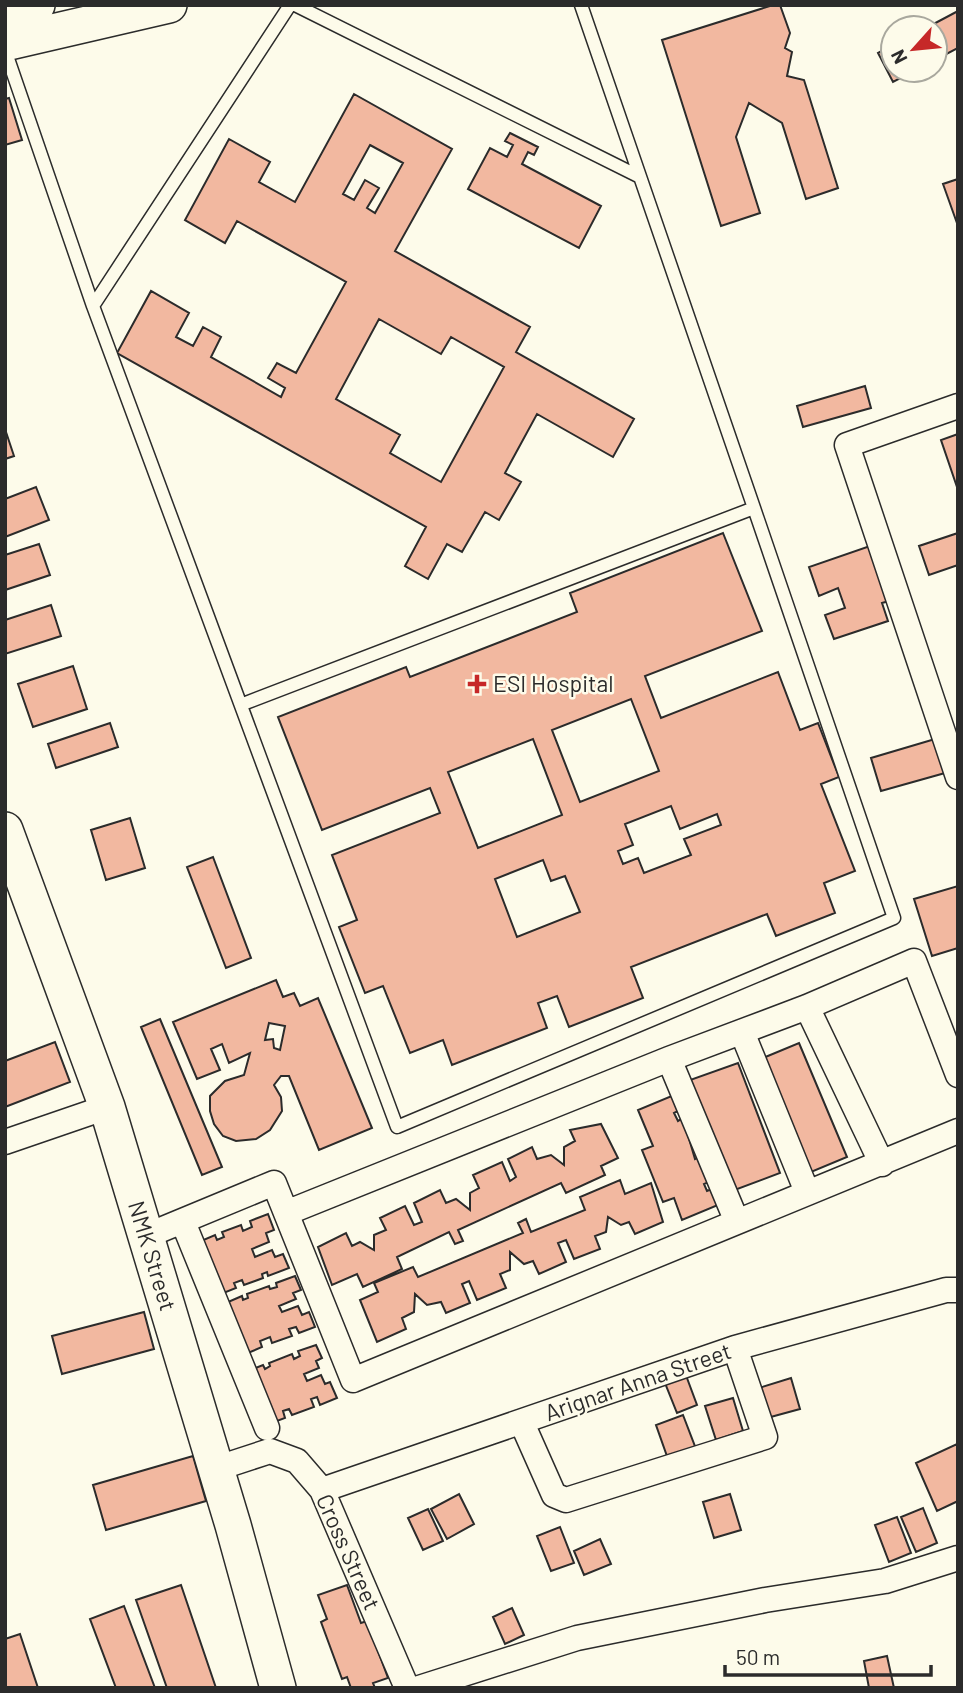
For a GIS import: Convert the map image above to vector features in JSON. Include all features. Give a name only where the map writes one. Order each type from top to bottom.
[{"type":"street","points":[[5,14],[37,5]]},
{"type":"street","points":[[5,43],[169,5]]},
{"type":"street","points":[[958,407],[847,445],[958,777]]},
{"type":"street","name":"NMK Street","points":[[5,830],[107,1107],[278,1688]]},
{"type":"street","points":[[286,1213],[668,1059],[807,1007],[914,961],[958,1075]]},
{"type":"street","points":[[807,1007],[883,1164]]},
{"type":"street","points":[[742,1032],[807,1192]]},
{"type":"street","points":[[668,1059],[737,1222]]},
{"type":"street","points":[[5,1142],[107,1107]]},
{"type":"street","points":[[146,1236],[274,1183],[353,1380],[958,1131]]},
{"type":"street","points":[[183,1222],[267,1428]]},
{"type":"street","name":"Arignar Anna Street","points":[[323,1490],[735,1348],[946,1290],[958,1290]]},
{"type":"street","points":[[522,1423],[554,1495],[566,1500],[765,1437],[735,1348]]},
{"type":"street","name":"Cross Street","points":[[215,1469],[270,1451],[297,1461],[323,1490],[407,1688]]},
{"type":"street","points":[[419,1688],[577,1638],[765,1600],[885,1581],[958,1559]]},
{"type":"lane","points":[[93,306],[292,5],[638,176]]},
{"type":"lane","points":[[5,50],[93,306],[243,704],[397,1127],[894,918],[581,5]]},
{"type":"lane","points":[[243,704],[754,508]]},
{"type":"building","points":[[780,5],[790,33],[785,48],[792,52],[787,76],[804,80],[838,188],[806,199],[782,123],[749,103],[736,137],[760,213],[721,226],[662,40]]},
{"type":"building","points":[[958,11],[958,48],[949,53],[949,16]]},
{"type":"building","points":[[354,94],[452,149],[395,251],[530,327],[516,352],[634,419],[613,457],[537,414],[505,473],[521,482],[499,520],[485,512],[462,552],[447,544],[428,579],[405,566],[426,527],[117,353],[151,291],[189,313],[176,337],[193,346],[203,327],[221,337],[211,357],[281,397],[285,388],[268,378],[277,363],[296,373],[346,282],[237,221],[225,243],[185,220],[229,139],[270,162],[259,182],[295,202]],"holes":[[[370,145],[403,163],[375,213],[367,208],[379,188],[365,180],[354,200],[343,194]],[[379,319],[441,354],[451,337],[504,367],[441,482],[390,453],[400,435],[336,399]]]},
{"type":"building","points":[[9,98],[22,140],[5,145],[5,99]]},
{"type":"building","points":[[510,133],[538,147],[534,155],[528,152],[522,164],[601,206],[579,248],[468,189],[490,148],[507,157],[513,145],[505,141]]},
{"type":"building","points":[[958,179],[958,226],[943,184]]},
{"type":"building","points":[[865,386],[871,408],[803,427],[797,406]]},
{"type":"building","points":[[5,429],[14,456],[5,459]]},
{"type":"building","points":[[958,434],[958,490],[941,440]]},
{"type":"building","points":[[36,487],[49,520],[5,537],[5,499]]},
{"type":"building","points":[[723,533],[762,631],[645,676],[661,718],[778,672],[800,730],[818,723],[839,777],[821,784],[855,871],[824,883],[835,913],[776,936],[767,914],[631,967],[643,998],[569,1027],[557,996],[538,1003],[547,1028],[452,1065],[443,1040],[410,1053],[383,986],[365,993],[339,927],[357,920],[332,855],[440,813],[430,788],[322,830],[278,717],[406,667],[410,677],[577,612],[570,593]],"holes":[[[631,699],[659,771],[580,802],[552,730]],[[533,739],[562,815],[478,848],[448,772]],[[671,806],[680,829],[717,814],[721,825],[684,839],[691,855],[644,873],[638,858],[623,864],[618,851],[633,845],[625,824]],[[543,860],[551,881],[565,876],[580,912],[517,937],[495,879]]]},
{"type":"building","points":[[958,533],[958,565],[929,575],[919,546]]},
{"type":"building","points":[[39,544],[50,575],[5,590],[5,555]]},
{"type":"building","points":[[870,546],[889,601],[882,603],[888,621],[834,639],[825,615],[845,608],[838,588],[819,596],[809,567]]},
{"type":"building","points":[[51,605],[61,636],[5,654],[5,620]]},
{"type":"building","points":[[73,666],[87,709],[33,727],[18,684]]},
{"type":"building","points":[[110,723],[118,747],[56,768],[48,744]]},
{"type":"building","points":[[935,739],[945,773],[881,791],[871,758]]},
{"type":"building","points":[[130,818],[145,868],[106,880],[91,830]]},
{"type":"building","points":[[213,857],[251,958],[226,968],[187,867]]},
{"type":"building","points":[[958,886],[958,948],[932,956],[914,899]]},
{"type":"building","points":[[276,980],[283,997],[294,993],[300,1006],[318,998],[372,1128],[319,1150],[289,1076],[281,1076],[274,1085],[281,1097],[282,1111],[270,1130],[256,1139],[236,1141],[223,1136],[214,1124],[210,1111],[210,1096],[225,1081],[244,1075],[250,1053],[229,1063],[222,1044],[211,1049],[220,1070],[197,1079],[173,1022]],"holes":[[[269,1023],[285,1026],[280,1050],[274,1048],[273,1039],[265,1040]]]},
{"type":"building","points":[[160,1019],[222,1167],[202,1175],[141,1027]]},
{"type":"building","points":[[55,1042],[70,1082],[5,1107],[5,1061]]},
{"type":"building","points":[[799,1043],[847,1157],[811,1172],[763,1058]]},
{"type":"building","points":[[738,1063],[780,1173],[732,1191],[690,1080]]},
{"type":"building","points":[[674,1095],[680,1110],[674,1113],[678,1121],[683,1118],[695,1159],[699,1157],[709,1182],[704,1184],[707,1191],[712,1189],[718,1205],[682,1220],[674,1198],[663,1202],[642,1150],[653,1146],[638,1110]]},
{"type":"building","points":[[601,1124],[618,1158],[601,1166],[605,1175],[566,1193],[561,1183],[458,1230],[463,1241],[455,1244],[449,1232],[397,1257],[402,1269],[363,1287],[357,1274],[332,1285],[318,1247],[346,1233],[352,1246],[360,1242],[374,1250],[374,1235],[386,1230],[380,1218],[405,1206],[414,1225],[422,1222],[414,1203],[440,1190],[446,1203],[456,1199],[470,1210],[470,1193],[479,1188],[473,1175],[502,1162],[510,1181],[516,1177],[508,1159],[532,1147],[537,1159],[551,1155],[564,1165],[564,1147],[575,1141],[570,1130]]},
{"type":"building","points":[[620,1180],[625,1194],[651,1183],[663,1222],[635,1234],[629,1222],[621,1225],[608,1217],[606,1232],[595,1236],[600,1249],[574,1259],[566,1240],[558,1243],[566,1262],[539,1274],[533,1261],[524,1264],[510,1252],[510,1270],[500,1274],[506,1288],[477,1300],[469,1281],[462,1284],[470,1303],[446,1313],[441,1302],[427,1305],[415,1294],[414,1312],[402,1318],[406,1329],[377,1342],[360,1300],[378,1292],[374,1283],[413,1267],[418,1277],[523,1233],[518,1223],[526,1219],[531,1232],[585,1210],[580,1197]]},
{"type":"building","points":[[268,1214],[274,1230],[266,1233],[269,1242],[252,1249],[255,1257],[272,1250],[275,1257],[283,1254],[289,1268],[268,1276],[267,1272],[262,1274],[263,1278],[244,1285],[242,1280],[234,1283],[236,1288],[221,1294],[201,1241],[215,1235],[217,1240],[224,1237],[222,1232],[241,1225],[243,1231],[252,1227],[250,1221]]},
{"type":"building","points":[[295,1276],[301,1290],[293,1293],[296,1299],[279,1306],[282,1312],[298,1306],[302,1315],[309,1312],[315,1327],[299,1333],[296,1327],[289,1329],[292,1336],[272,1343],[270,1337],[260,1341],[262,1347],[248,1353],[228,1302],[242,1296],[243,1300],[248,1298],[247,1294],[269,1286],[270,1289],[277,1287],[276,1283]]},
{"type":"building","points":[[144,1312],[154,1349],[62,1374],[52,1336]]},
{"type":"building","points":[[316,1345],[322,1358],[316,1361],[319,1368],[304,1374],[307,1381],[321,1375],[325,1384],[330,1382],[337,1398],[320,1405],[317,1397],[311,1399],[314,1407],[292,1415],[289,1409],[283,1411],[285,1418],[269,1424],[248,1371],[263,1365],[265,1369],[270,1366],[269,1363],[292,1354],[294,1359],[300,1356],[298,1351]]},
{"type":"building","points":[[684,1370],[697,1405],[677,1413],[663,1378]]},
{"type":"building","points":[[791,1378],[800,1409],[767,1418],[759,1388]]},
{"type":"building","points":[[733,1398],[743,1431],[716,1440],[705,1406]]},
{"type":"building","points":[[683,1415],[696,1449],[668,1459],[656,1425]]},
{"type":"building","points":[[957,1444],[958,1501],[937,1511],[916,1463]]},
{"type":"building","points":[[193,1456],[206,1501],[106,1530],[93,1485]]},
{"type":"building","points":[[459,1494],[474,1524],[447,1539],[431,1509]]},
{"type":"building","points":[[730,1494],[741,1530],[714,1538],[703,1502]]},
{"type":"building","points":[[923,1508],[937,1543],[916,1552],[901,1517]]},
{"type":"building","points":[[428,1509],[443,1541],[423,1550],[408,1518]]},
{"type":"building","points":[[897,1517],[911,1553],[889,1562],[875,1525]]},
{"type":"building","points":[[560,1527],[574,1563],[551,1571],[537,1536]]},
{"type":"building","points":[[600,1539],[611,1564],[584,1575],[574,1551]]},
{"type":"building","points":[[181,1585],[216,1688],[167,1688],[136,1600]]},
{"type":"building","points":[[347,1585],[361,1623],[367,1621],[388,1678],[373,1683],[375,1688],[351,1688],[347,1677],[342,1679],[321,1622],[327,1619],[318,1595]]},
{"type":"building","points":[[124,1606],[155,1688],[116,1688],[90,1619]]},
{"type":"building","points":[[512,1608],[524,1635],[505,1644],[493,1617]]},
{"type":"building","points":[[20,1634],[38,1688],[5,1688],[5,1639]]},
{"type":"building","points":[[887,1656],[894,1688],[869,1688],[864,1661]]},
{"type":"place","name":"ESI Hospital","points":[[477,684]]}]
